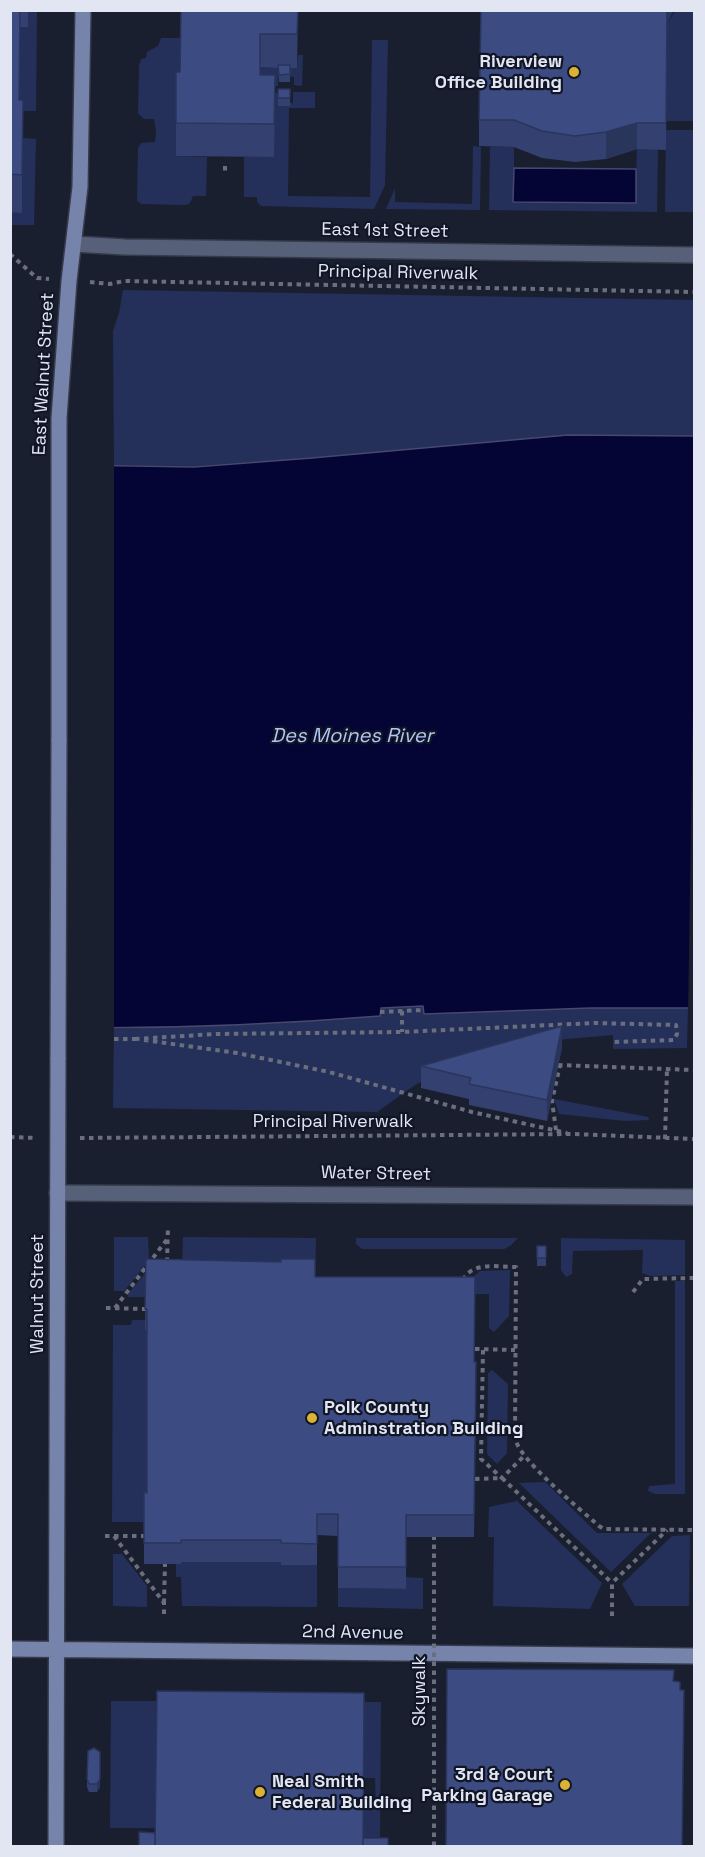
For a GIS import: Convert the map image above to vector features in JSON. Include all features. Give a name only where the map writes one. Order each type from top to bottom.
[{"type":"street","name":"East Walnut Street","points":[[59,741],[59,418],[69,281],[80,187],[83,10]]},
{"type":"street","name":"East 1st Street","points":[[74,244],[694,255]]},
{"type":"street","name":"Walnut Street","points":[[56,1846],[59,741]]},
{"type":"street","name":"Water Street","points":[[57,1193],[694,1197]]},
{"type":"street","name":"2nd Avenue","points":[[10,1649],[694,1656]]},
{"type":"path","points":[[225,166],[225,175]]},
{"type":"path","points":[[10,254],[37,278],[43,278]]},
{"type":"path","name":"Principal Riverwalk","points":[[102,284],[135,281],[694,292]]},
{"type":"path","points":[[380,1012],[424,1010]]},
{"type":"path","points":[[402,1011],[402,1032]]},
{"type":"path","points":[[135,1039],[216,1034],[402,1032],[596,1023],[676,1025],[677,1034],[674,1040],[613,1042]]},
{"type":"path","name":"Principal Riverwalk","points":[[114,1039],[135,1039],[237,1053],[329,1072],[472,1112],[575,1134]]},
{"type":"path","points":[[556,1130],[552,1101],[559,1065],[694,1070]]},
{"type":"path","points":[[666,1139],[667,1069]]},
{"type":"path","name":"Principal Riverwalk","points":[[91,1138],[575,1134],[694,1139]]},
{"type":"path","points":[[10,1137],[22,1137]]},
{"type":"path","points":[[167,1266],[168,1226]]},
{"type":"path","points":[[115,1308],[168,1238]]},
{"type":"path","points":[[460,1286],[471,1270],[478,1267],[516,1267],[515,1438],[524,1456],[604,1529],[694,1530]]},
{"type":"path","points":[[633,1292],[643,1279],[693,1278]]},
{"type":"path","points":[[106,1308],[146,1309]]},
{"type":"path","points":[[475,1349],[515,1350]]},
{"type":"path","points":[[483,1350],[482,1459],[612,1583]]},
{"type":"path","points":[[475,1479],[502,1478],[524,1456]]},
{"type":"path","points":[[612,1616],[612,1583],[667,1529]]},
{"type":"path","points":[[105,1536],[144,1536]]},
{"type":"path","points":[[114,1536],[164,1603]]},
{"type":"path","name":"Skywalk","points":[[434,1536],[434,1846]]},
{"type":"path","points":[[164,1614],[165,1564]]},
{"type":"shaded area","points":[[28,11],[37,11],[36,111],[19,111],[20,27]]},
{"type":"shaded area","points":[[675,11],[694,11],[694,121],[666,121],[667,24]]},
{"type":"shaded area","points":[[161,38],[182,38],[176,156],[207,157],[206,196],[193,196],[190,203],[186,205],[142,204],[137,201],[138,148],[141,143],[155,142],[156,131],[154,119],[144,119],[138,113],[139,66],[141,59],[146,58],[147,52],[158,46]]},
{"type":"shaded area","points":[[372,40],[388,40],[385,185],[374,209],[261,206],[257,202],[257,197],[244,197],[244,157],[273,157],[260,108],[260,67],[297,68],[298,55],[303,55],[302,86],[294,85],[294,77],[290,76],[290,73],[278,74],[278,86],[266,86],[266,93],[278,93],[278,106],[289,106],[293,103],[293,92],[315,92],[315,108],[289,108],[288,196],[370,197]]},
{"type":"shaded area","points":[[666,130],[694,130],[694,212],[665,212]]},
{"type":"shaded area","points":[[23,138],[36,139],[34,225],[11,225],[11,212],[22,212]]},
{"type":"shaded area","points":[[473,146],[481,147],[480,210],[386,209],[395,188],[395,202],[472,204]]},
{"type":"shaded area","points":[[490,147],[514,147],[514,202],[635,203],[637,149],[658,149],[657,212],[489,210]]},
{"type":"shaded area","points":[[123,290],[694,300],[694,436],[568,435],[194,466],[114,465],[113,331]]},
{"type":"shaded area","points":[[423,1006],[424,1014],[590,1008],[688,1008],[687,1048],[613,1049],[613,1035],[556,1040],[449,1068],[415,1085],[377,1112],[113,1108],[114,1029],[286,1023],[380,1008]]},
{"type":"shaded area","points":[[554,1099],[648,1117],[649,1120],[625,1121],[559,1114]]},
{"type":"shaded area","points":[[114,1237],[148,1237],[149,1261],[124,1291],[114,1291]]},
{"type":"shaded area","points":[[183,1237],[316,1238],[315,1280],[182,1268]]},
{"type":"shaded area","points":[[356,1238],[518,1238],[504,1249],[362,1249],[356,1244]]},
{"type":"shaded area","points":[[561,1238],[685,1240],[685,1275],[651,1276],[642,1273],[643,1250],[573,1251],[572,1274],[566,1277],[561,1270]]},
{"type":"shaded area","points":[[152,1265],[145,1297],[128,1297],[128,1294]]},
{"type":"shaded area","points":[[510,1270],[509,1316],[494,1332],[489,1328],[489,1294],[473,1294],[464,1285],[480,1271]]},
{"type":"shaded area","points":[[675,1281],[685,1281],[685,1494],[655,1494],[648,1491],[649,1486],[675,1484]]},
{"type":"shaded area","points":[[132,1320],[145,1320],[147,1330],[147,1514],[144,1514],[144,1522],[112,1522],[113,1325],[131,1325]]},
{"type":"shaded area","points":[[492,1370],[508,1384],[507,1453],[497,1464],[487,1454],[488,1373]]},
{"type":"shaded area","points":[[545,1482],[597,1533],[651,1533],[611,1572],[519,1483]]},
{"type":"shaded area","points":[[517,1501],[602,1583],[590,1609],[493,1606],[494,1537],[488,1537],[489,1507]]},
{"type":"shaded area","points":[[690,1535],[689,1606],[635,1606],[622,1584],[672,1536]]},
{"type":"shaded area","points":[[113,1554],[122,1554],[147,1586],[147,1607],[113,1606]]},
{"type":"shaded area","points":[[181,1562],[281,1562],[281,1565],[317,1565],[317,1607],[182,1606],[181,1577],[176,1577],[176,1564],[181,1564]]},
{"type":"shaded area","points":[[406,1577],[423,1578],[423,1609],[338,1607],[338,1588],[405,1589]]},
{"type":"shaded area","points":[[111,1701],[240,1701],[156,1828],[110,1828]]},
{"type":"shaded area","points":[[279,1702],[381,1702],[380,1837],[363,1837],[363,1807],[376,1807],[375,1778],[363,1778]]},
{"type":"water","points":[[514,168],[636,169],[636,203],[513,202]]},
{"type":"water","name":"Des Moines River","points":[[568,435],[694,436],[694,1008],[590,1008],[424,1014],[423,1006],[381,1008],[380,1016],[288,1022],[149,1027],[11,1027],[11,464],[194,467]]},
{"type":"pier","points":[[10,461],[114,462],[114,1032],[10,1030]]},
{"type":"pier","points":[[694,645],[694,1011],[688,1011]]},
{"type":"building","points":[[10,10],[20,10],[19,100],[23,100],[22,175],[10,174]]},
{"type":"building","points":[[181,10],[298,10],[297,34],[260,34],[260,75],[275,75],[274,124],[176,123],[176,72],[180,72]]},
{"type":"building","name":"Riverview Office Building","points":[[481,10],[667,10],[666,123],[637,123],[606,132],[575,136],[542,131],[514,120],[479,120]]},
{"type":"building","points":[[278,65],[290,65],[290,74],[279,75]]},
{"type":"building","points":[[278,89],[290,89],[290,98],[278,98]]},
{"type":"building","points":[[562,1026],[547,1100],[469,1084],[471,1078],[421,1066]]},
{"type":"building","points":[[537,1246],[546,1246],[546,1258],[537,1258]]},
{"type":"building","name":"Polk County Adminstration Building","points":[[146,1259],[281,1262],[281,1259],[315,1259],[315,1277],[475,1277],[474,1515],[406,1515],[406,1567],[338,1567],[338,1514],[317,1514],[317,1544],[281,1543],[281,1540],[181,1540],[181,1543],[144,1543],[144,1492],[147,1493]]},
{"type":"building","name":"3rd & Court Parking Garage","points":[[447,1669],[674,1670],[673,1681],[680,1682],[680,1690],[684,1690],[682,1846],[446,1846]]},
{"type":"building","name":"Neal Smith Federal Building","points":[[157,1691],[364,1693],[363,1846],[155,1846]]},
{"type":"building","points":[[94,1748],[100,1752],[100,1779],[97,1784],[89,1784],[87,1779],[88,1751]]},
{"type":"building","points":[[139,1832],[155,1833],[155,1846],[139,1846]]},
{"type":"building","points":[[363,1838],[388,1838],[388,1846],[363,1846]]},
{"type":"place","name":"Riverview Office Building","points":[[574,72]]},
{"type":"place","name":"Polk County Adminstration Building","points":[[312,1418]]},
{"type":"place","name":"3rd & Court Parking Garage","points":[[565,1785]]},
{"type":"place","name":"Neal Smith Federal Building","points":[[260,1792]]}]
